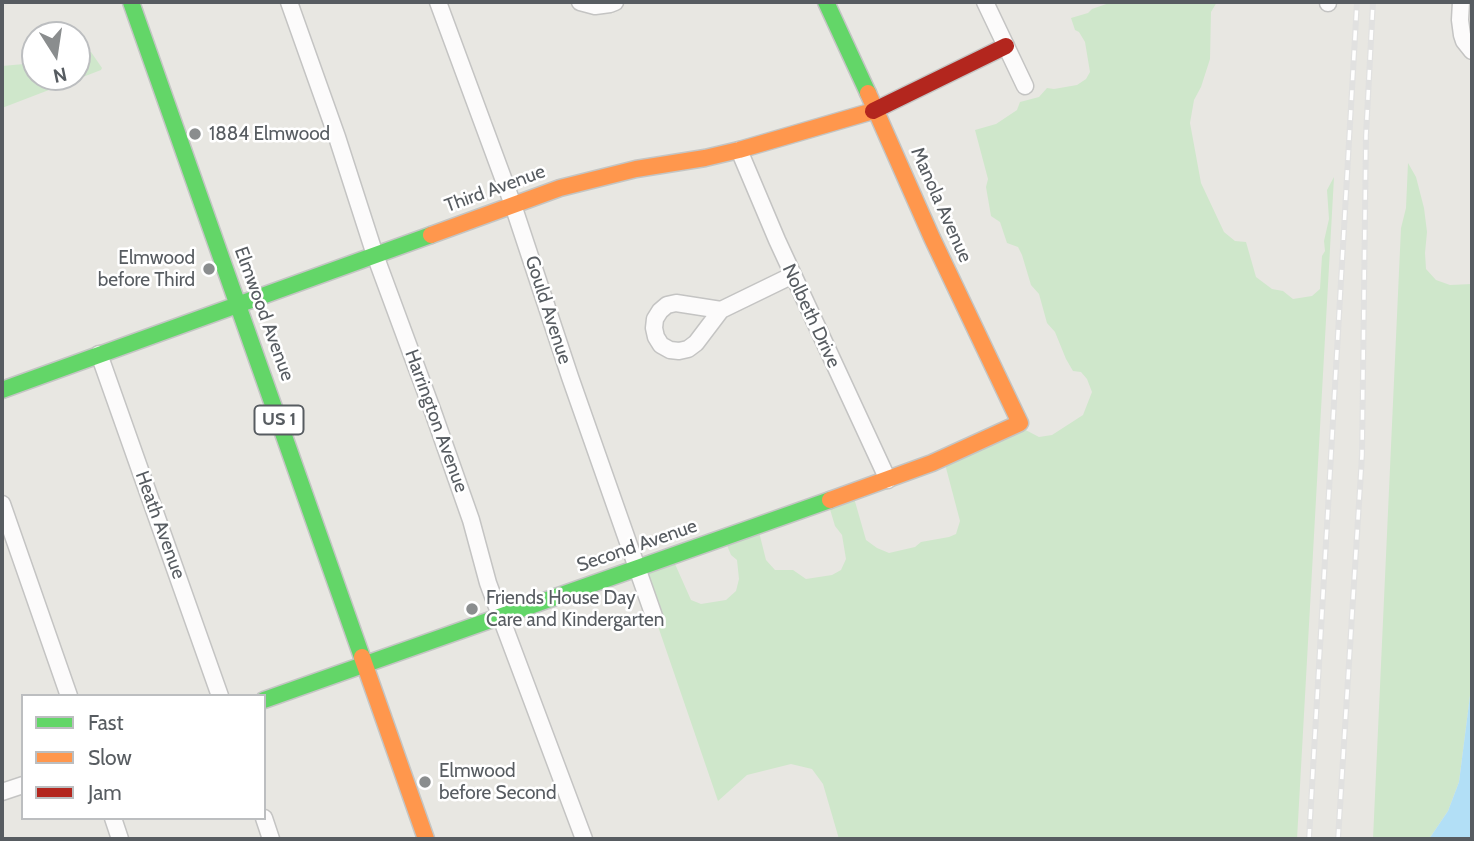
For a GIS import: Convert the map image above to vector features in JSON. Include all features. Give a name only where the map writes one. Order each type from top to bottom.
[{"type":"street","name":"Elmwood Avenue","points":[[131,2],[426,839]]},
{"type":"street","points":[[138,21],[143,2]]},
{"type":"street","name":"Harrington Avenue","points":[[289,2],[375,255],[463,496],[488,583],[584,839]]},
{"type":"street","name":"Gould Avenue","points":[[438,2],[513,205],[655,619]]},
{"type":"street","points":[[580,2],[595,6],[615,2]]},
{"type":"street","name":"Manola Avenue","points":[[827,2],[932,238],[1020,423]]},
{"type":"street","points":[[985,2],[1025,86]]},
{"type":"street","points":[[1461,2],[1462,35],[1472,51]]},
{"type":"street","name":"Third Avenue","points":[[2,390],[560,188],[636,169],[739,150],[876,110],[1006,46]]},
{"type":"street","name":"Nolbeth Drive","points":[[739,150],[793,275],[888,480]]},
{"type":"street","points":[[721,310],[793,275]]},
{"type":"street","name":"Heath Avenue","points":[[99,355],[219,694]]},
{"type":"street","name":"Second Avenue","points":[[266,698],[888,480],[1020,423]]},
{"type":"street","points":[[2,504],[68,694]]},
{"type":"street","points":[[2,792],[21,786]]},
{"type":"street","points":[[114,820],[120,839]]},
{"type":"street","points":[[265,820],[271,839]]},
{"type":"green space","points":[[1112,2],[1217,2],[1211,12],[1210,59],[1194,100],[1190,123],[1201,183],[1224,232],[1235,241],[1246,242],[1256,277],[1272,289],[1283,291],[1293,299],[1312,296],[1320,289],[1322,256],[1329,219],[1327,190],[1334,177],[1297,839],[839,839],[823,784],[812,769],[791,764],[747,775],[718,801],[650,603],[634,569],[671,555],[691,600],[701,604],[726,600],[736,591],[739,579],[737,560],[731,555],[724,538],[757,524],[766,560],[775,570],[793,570],[806,579],[832,575],[841,570],[846,559],[842,535],[835,526],[829,506],[852,491],[866,540],[877,548],[889,553],[915,547],[921,542],[949,537],[956,534],[960,521],[945,464],[1016,425],[1039,437],[1052,435],[1083,415],[1092,392],[1081,372],[1073,371],[1055,332],[1047,323],[1039,294],[1031,285],[1018,247],[1007,243],[1000,222],[991,216],[986,187],[988,179],[975,130],[996,124],[1017,110],[1020,102],[1039,97],[1047,88],[1077,85],[1086,79],[1090,72],[1085,42],[1075,30],[1071,18]]},
{"type":"green space","points":[[91,52],[102,68],[91,74]]},
{"type":"green space","points":[[21,64],[21,91],[46,91],[2,108],[2,66]]},
{"type":"green space","points":[[1408,163],[1416,177],[1424,208],[1427,232],[1426,269],[1436,280],[1450,285],[1472,284],[1472,680],[1459,782],[1448,811],[1429,839],[1373,839],[1401,228],[1406,208]]},
{"type":"water","points":[[1472,680],[1472,839],[1429,839],[1448,811],[1459,782]]},
{"type":"railway","points":[[1309,839],[1357,2]]},
{"type":"railway","points":[[1338,839],[1362,455],[1366,135],[1373,2]]},
{"type":"traffic: fast","points":[[131,2],[362,657]]},
{"type":"traffic: fast","points":[[826,2],[868,93]]},
{"type":"traffic: fast","points":[[2,390],[431,235]]},
{"type":"traffic: fast","points":[[266,699],[830,500]]},
{"type":"traffic: slow","points":[[830,500],[932,463],[1020,423],[932,238],[868,93]]},
{"type":"traffic: slow","points":[[431,235],[560,188],[636,169],[739,150],[873,111]]},
{"type":"traffic: slow","points":[[362,657],[426,839]]},
{"type":"traffic: jam","points":[[873,111],[1006,46]]},
{"type":"place","name":"1884 Elmwood","points":[[195,134]]},
{"type":"place","name":"Elmwood before Third","points":[[209,269]]},
{"type":"place","name":"Friends House Day Care and Kindergarten","points":[[472,609]]},
{"type":"place","name":"Elmwood before Second","points":[[425,782]]}]
